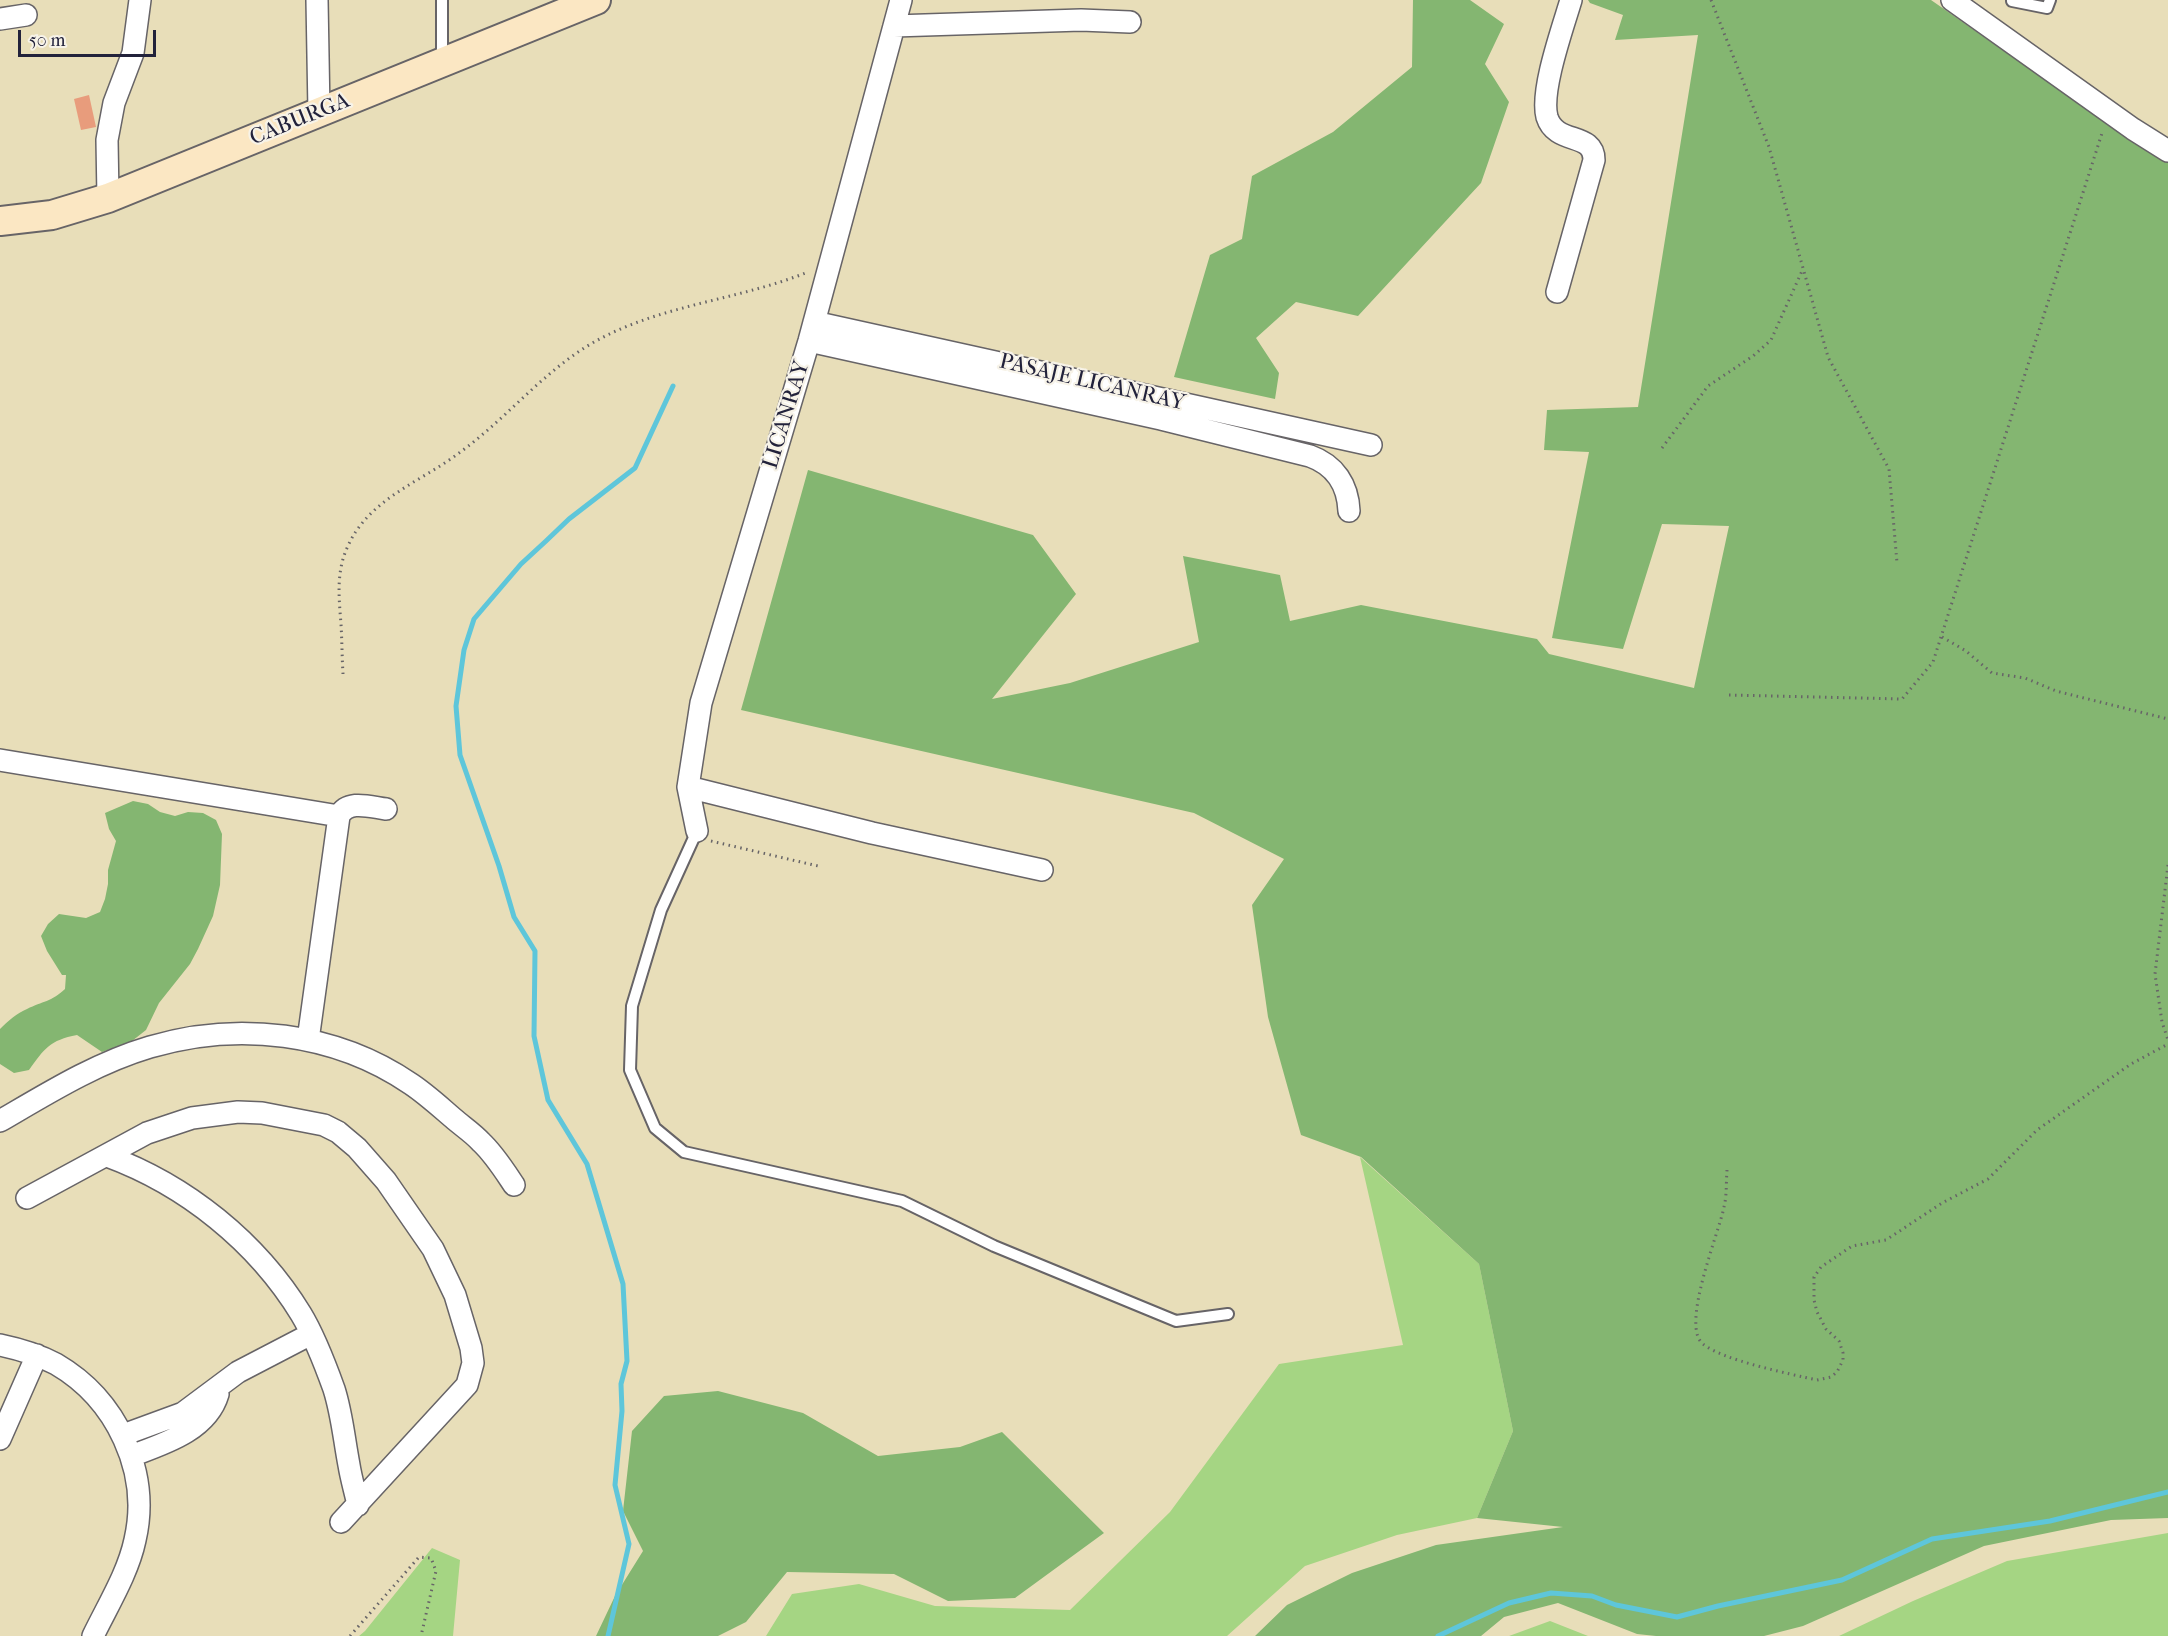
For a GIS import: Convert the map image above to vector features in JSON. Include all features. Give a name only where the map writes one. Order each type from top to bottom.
[{"type":"street","points":[[108,198],[107,140],[114,103],[133,53],[140,0]]},
{"type":"street","points":[[317,0],[319,112]]},
{"type":"street","name":"LICANRAY","points":[[698,831],[688,787],[701,703],[812,332],[901,0]]},
{"type":"street","points":[[1557,292],[1594,160],[1589,145],[1558,133],[1547,116],[1549,78],[1571,0]]},
{"type":"street","points":[[1952,0],[2109,112],[2168,151]]},
{"type":"street","name":"CABURGA","points":[[0,221],[52,215],[108,198],[587,2]]},
{"type":"street","points":[[0,20],[26,15]]},
{"type":"street","points":[[894,26],[1081,20],[1130,22]]},
{"type":"street","points":[[812,332],[1310,456],[1325,463],[1341,479],[1349,499],[1349,511]]},
{"type":"street","name":"PASAJE LICANRAY","points":[[812,332],[1371,445]]},
{"type":"street","points":[[0,760],[339,816]]},
{"type":"street","points":[[688,787],[872,833],[1042,870]]},
{"type":"street","points":[[308,1040],[339,816],[345,808],[353,805],[386,809]]},
{"type":"street","points":[[0,1121],[93,1068],[150,1047],[198,1036],[232,1033],[274,1035],[308,1040],[361,1057],[410,1083],[481,1141],[514,1185]]},
{"type":"street","points":[[27,1198],[147,1132],[169,1124],[215,1114],[262,1113],[324,1125],[338,1132],[357,1148],[386,1181],[433,1249],[455,1295],[471,1348],[473,1364],[467,1385],[341,1522]]},
{"type":"street","points":[[107,1156],[129,1176],[185,1208],[213,1228],[266,1285],[305,1337],[324,1400],[341,1486],[358,1505]]},
{"type":"street","points":[[123,1435],[183,1413],[238,1372],[305,1337]]},
{"type":"street","points":[[0,1345],[37,1355],[55,1364],[87,1387],[107,1410],[123,1435],[131,1456],[139,1498],[135,1541],[123,1575],[93,1636]]},
{"type":"street","points":[[0,1439],[37,1355]]},
{"type":"street","points":[[131,1456],[184,1434],[215,1404],[221,1385]]},
{"type":"lane","points":[[442,0],[442,63]]},
{"type":"lane","points":[[2012,1],[2047,8],[2049,0]]},
{"type":"lane","points":[[698,831],[660,910],[632,1006],[630,1070],[655,1128],[684,1152],[902,1201],[994,1246],[1176,1321],[1228,1314]]},
{"type":"path","points":[[1711,0],[1769,147],[1828,357],[1889,469],[1897,563]]},
{"type":"path","points":[[1729,695],[1902,699],[1934,662],[2109,112]]},
{"type":"path","points":[[343,674],[338,593],[341,563],[353,535],[372,511],[459,453],[554,371],[596,342],[648,318],[797,277],[828,264],[831,258]]},
{"type":"path","points":[[1662,447],[1708,386],[1753,356],[1771,340],[1803,270]]},
{"type":"path","points":[[1942,636],[1966,651],[1992,673],[2025,678],[2056,691],[2168,719]]},
{"type":"path","points":[[698,831],[710,841],[818,866]]},
{"type":"path","points":[[1727,1170],[1725,1206],[1697,1303],[1696,1332],[1700,1343],[1713,1351],[1750,1363],[1817,1380],[1824,1379],[1837,1372],[1841,1366],[1843,1353],[1839,1341],[1826,1329],[1817,1312],[1814,1300],[1814,1277],[1821,1266],[1852,1246],[1886,1240],[1942,1203],[1988,1179],[2037,1130],[2130,1064],[2168,1042],[2156,974],[2168,865]]},
{"type":"path","points":[[350,1636],[419,1557],[431,1558],[436,1571],[421,1636]]},
{"type":"green space","points":[[1413,0],[1470,0],[1504,24],[1485,64],[1509,102],[1481,183],[1358,316],[1296,302],[1256,338],[1279,373],[1275,399],[1174,377],[1210,255],[1242,239],[1252,176],[1333,132],[1412,67]]},
{"type":"green space","points":[[1588,0],[1931,0],[2120,132],[2168,162],[2168,1518],[2111,1520],[1984,1546],[1803,1626],[1764,1636],[1637,1634],[1558,1603],[1504,1617],[1481,1636],[1255,1636],[1287,1605],[1352,1573],[1436,1545],[1563,1527],[1477,1518],[1513,1431],[1479,1264],[1361,1157],[1301,1135],[1268,1017],[1252,905],[1284,859],[1194,813],[741,710],[808,470],[1033,535],[1076,594],[992,699],[1070,683],[1199,642],[1183,556],[1280,575],[1290,621],[1361,605],[1537,639],[1549,654],[1694,688],[1729,526],[1662,524],[1623,649],[1552,638],[1589,452],[1544,450],[1547,410],[1638,407],[1698,35],[1615,40],[1623,15],[1590,3]]},
{"type":"green space","points":[[133,801],[148,804],[160,812],[175,816],[188,812],[203,813],[216,820],[222,834],[220,885],[213,916],[190,964],[159,1003],[146,1030],[132,1041],[102,1052],[77,1035],[68,1037],[48,1046],[29,1070],[14,1073],[0,1064],[0,1029],[20,1013],[51,999],[65,989],[66,975],[62,975],[47,951],[41,936],[48,924],[59,914],[86,918],[100,912],[105,899],[108,870],[116,841],[109,829],[105,813]]},
{"type":"green space","points":[[1360,1157],[1479,1264],[1513,1431],[1477,1518],[1397,1535],[1305,1566],[1227,1636],[766,1636],[792,1594],[859,1584],[935,1606],[1070,1610],[1170,1512],[1279,1364],[1403,1345]]},
{"type":"green space","points":[[718,1391],[803,1413],[878,1456],[960,1447],[1002,1432],[1104,1533],[1015,1598],[948,1601],[894,1574],[787,1572],[746,1622],[718,1636],[596,1636],[615,1596],[643,1551],[623,1511],[632,1431],[664,1396]]},
{"type":"green space","points":[[2168,1533],[2168,1636],[1839,1636],[2007,1561]]},
{"type":"green space","points":[[432,1548],[460,1560],[453,1636],[359,1636],[365,1631]]},
{"type":"green space","points":[[1550,1621],[1588,1636],[1509,1636]]},
{"type":"building","points":[[89,95],[96,127],[81,130],[74,99]]},
{"type":"waterway","points":[[608,1636],[629,1544],[615,1485],[622,1411],[621,1384],[627,1361],[623,1284],[587,1164],[548,1100],[534,1036],[535,951],[514,917],[499,866],[460,755],[456,706],[464,650],[474,619],[521,564],[569,519],[635,468],[673,386]]},
{"type":"waterway","points":[[1438,1636],[1509,1603],[1551,1593],[1592,1596],[1616,1605],[1677,1617],[1842,1580],[1932,1539],[2050,1521],[2168,1492]]}]
